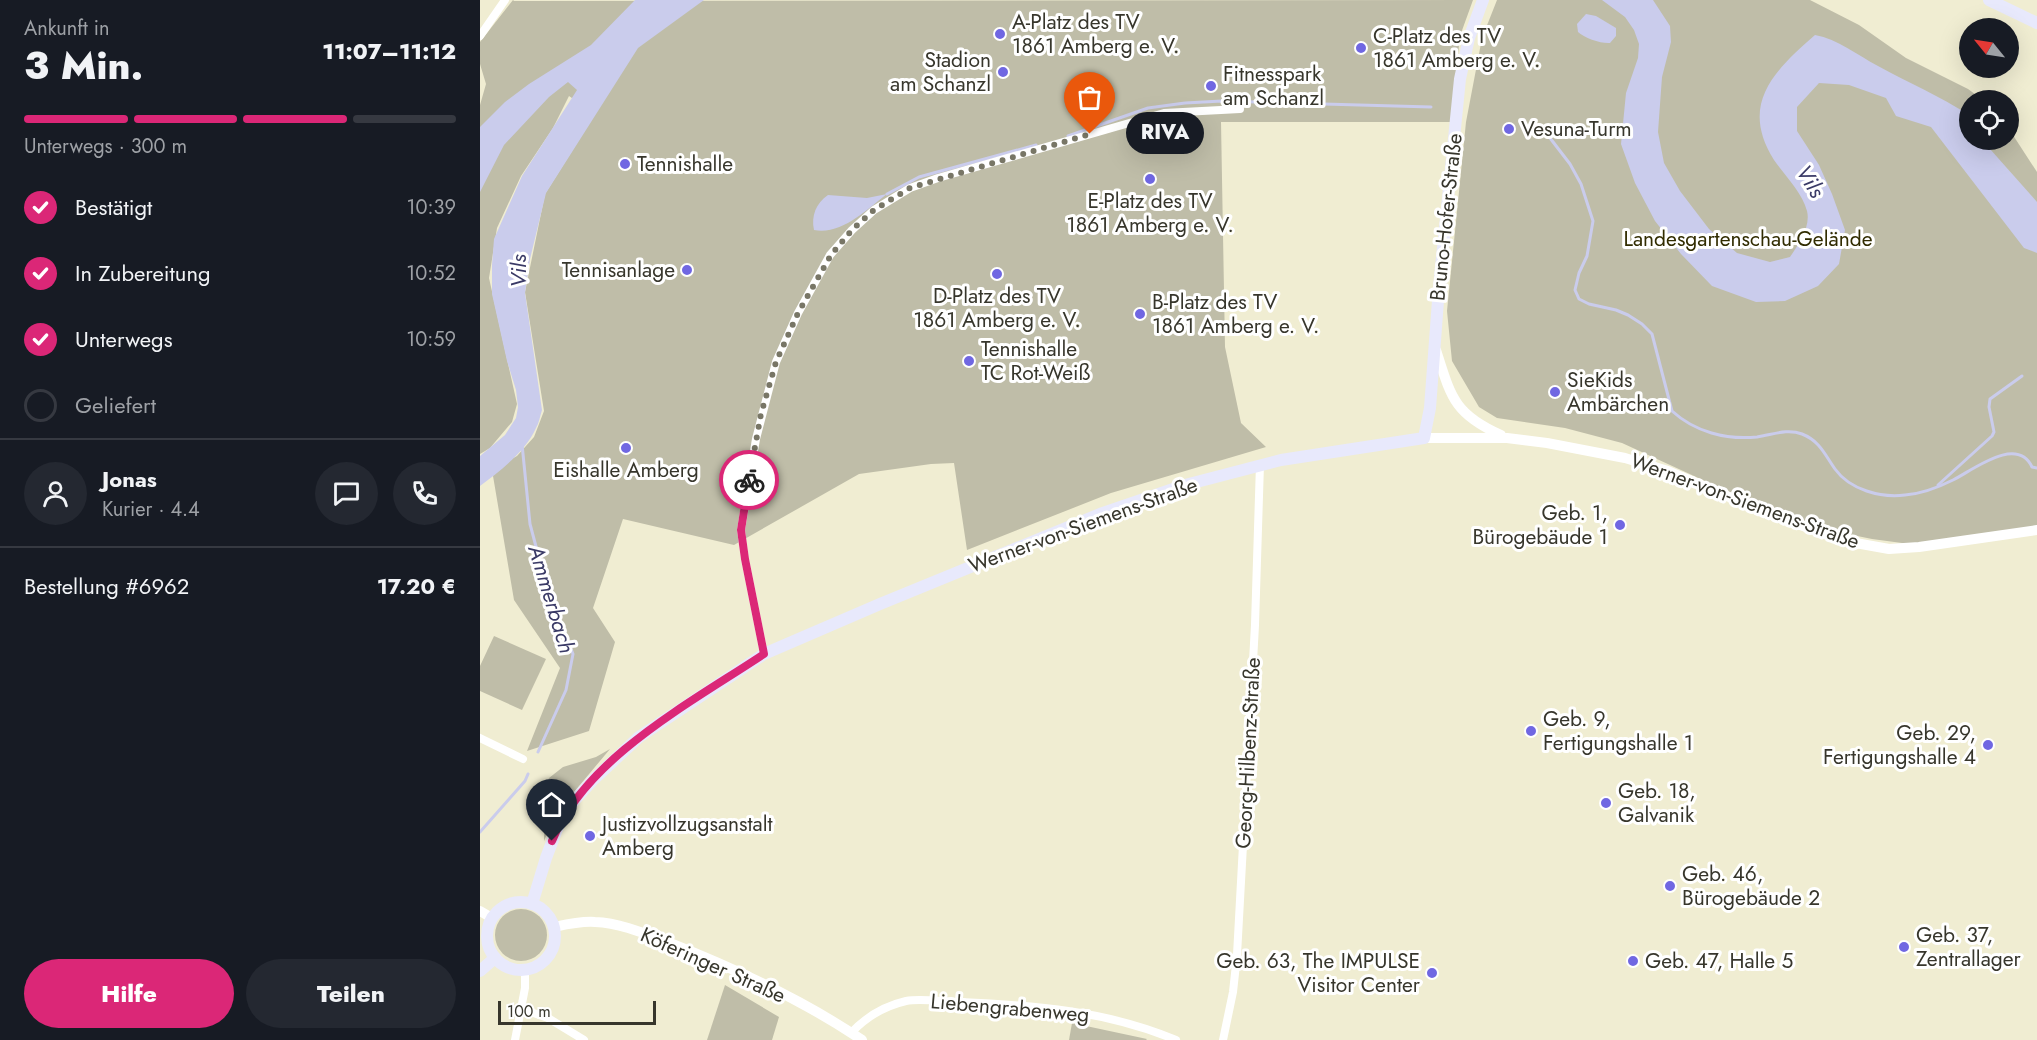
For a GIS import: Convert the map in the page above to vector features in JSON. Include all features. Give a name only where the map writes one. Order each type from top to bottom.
[{"type":"main road","name":"Bruno-Hofer-Straße","points":[[1424,438],[1430,408],[1460,78],[1469,38],[1483,0]]},
{"type":"main road","points":[[1989,0],[2037,24]]},
{"type":"main road","name":"Werner-von-Siemens-Straße","points":[[532,904],[559,824],[572,803],[594,778],[639,737],[764,654],[869,608],[1100,514],[1185,485],[1260,464],[1424,438]]},
{"type":"main road","points":[[520,902],[532,904],[541,908],[549,916],[554,927],[554,945],[544,963],[525,970],[513,970],[502,965],[495,958],[488,943],[487,934],[492,918],[500,910],[510,904],[520,902]]},
{"type":"main road","points":[[480,971],[495,958]]},
{"type":"street","points":[[480,36],[505,0]]},
{"type":"street","points":[[764,654],[741,530],[756,439],[776,362],[798,313],[831,255],[852,230],[874,210],[901,194],[938,178],[1164,113],[1240,109]]},
{"type":"street","points":[[1434,346],[1452,398],[1458,406],[1474,422],[1507,438]]},
{"type":"street","name":"Werner-von-Siemens-Straße","points":[[1424,438],[1507,438],[1625,458],[1668,471],[1774,516],[1850,542],[1889,549],[1919,548],[2037,530]]},
{"type":"street","name":"Georg-Hilbenz-Straße","points":[[1223,1040],[1233,992],[1237,955],[1255,625],[1260,464]]},
{"type":"street","points":[[480,738],[523,759]]},
{"type":"street","points":[[480,911],[492,918]]},
{"type":"street","name":"Köferinger Straße","points":[[554,927],[595,921],[647,934],[737,971],[862,1040]]},
{"type":"street","points":[[515,1040],[525,988],[525,970]]},
{"type":"street","name":"Liebengrabenweg","points":[[851,1033],[863,1020],[882,1009],[907,1001],[1029,1006],[1095,1014],[1152,1030],[1176,1040]]},
{"type":"street","points":[[522,1009],[548,1018],[584,1040]]},
{"type":"green space","points":[[513,0],[1473,0],[1460,36],[1451,122],[1221,122],[1225,347],[1241,423],[1266,447],[1111,493],[967,550],[954,463],[859,474],[734,545],[623,519],[593,608],[615,642],[589,731],[527,751],[560,668],[514,600],[492,470],[517,456],[534,437],[544,411],[525,292],[545,194],[595,114],[569,96],[553,128],[521,176],[497,228],[489,278],[517,404],[512,422],[490,448],[480,454],[480,105],[486,84],[480,64],[480,42]]},
{"type":"green space","name":"Landesgartenschau-Gelände","points":[[1497,0],[1810,0],[1859,25],[1906,58],[1969,90],[1959,90],[1959,150],[2019,150],[2019,144],[2037,172],[2037,526],[1917,545],[1828,530],[1777,514],[1622,443],[1565,428],[1497,418],[1479,407],[1452,361],[1447,311],[1466,122],[1482,38]]},
{"type":"green space","points":[[494,636],[546,659],[522,710],[480,691],[480,666]]},
{"type":"green space","points":[[610,749],[564,804],[544,841],[545,788],[549,778],[563,767],[596,757]]},
{"type":"green space","points":[[516,909],[526,909],[536,913],[543,920],[547,935],[543,950],[536,957],[526,961],[516,961],[506,957],[499,950],[495,940],[495,930],[499,920],[506,913]]},
{"type":"green space","points":[[725,985],[779,1017],[772,1040],[707,1040]]},
{"type":"green space","points":[[1072,1023],[1147,1039],[1069,1040]]},
{"type":"water","name":"Vils","points":[[635,0],[704,0],[638,48],[546,193],[530,259],[525,293],[542,410],[537,426],[526,445],[480,486],[480,456],[505,435],[516,418],[518,407],[516,390],[492,294],[494,239],[522,176],[577,90],[568,82],[549,97],[504,145],[480,192],[480,127],[505,102],[529,84],[591,45]]},
{"type":"water","name":"Vils","points":[[1602,0],[1653,0],[1670,26],[1671,42],[1662,77],[1658,132],[1664,163],[1680,191],[1709,229],[1737,253],[1770,262],[1790,257],[1805,229],[1808,217],[1805,204],[1774,160],[1764,140],[1760,122],[1761,105],[1766,90],[1786,62],[1815,35],[1840,44],[1959,109],[1959,150],[1991,150],[2037,202],[2037,253],[2024,248],[1931,127],[1896,116],[1886,98],[1849,85],[1819,83],[1797,107],[1797,131],[1819,165],[1845,230],[1839,264],[1818,286],[1785,301],[1756,302],[1712,286],[1681,254],[1655,221],[1635,183],[1621,144],[1626,93],[1638,58],[1639,44],[1634,30],[1625,17]]},
{"type":"water","points":[[1586,14],[1596,16],[1616,28],[1616,36],[1610,43],[1593,40],[1578,32],[1577,24]]},
{"type":"water","points":[[887,194],[844,225],[824,231],[814,230],[815,210],[828,195],[867,198]]},
{"type":"waterway","points":[[1068,136],[1148,108],[1185,103],[1222,101],[1431,107]]},
{"type":"waterway","points":[[1540,125],[1570,164],[1581,184],[1593,221],[1587,256],[1579,273],[1575,290],[1579,299],[1628,315],[1652,334],[1672,411],[1681,418],[1701,429],[1723,436],[1745,438],[1785,432],[1802,434],[1818,444],[1841,476],[1857,487],[1876,494],[1896,496],[1929,490],[2006,454],[2016,454],[2025,458],[2032,467],[2037,468]]},
{"type":"waterway","points":[[887,194],[919,177],[1036,145]]},
{"type":"waterway","points":[[1938,485],[1992,436],[1994,432],[1989,407],[1990,399],[2022,376]]},
{"type":"waterway","name":"Ammerbach","points":[[522,444],[530,524],[547,588],[573,654],[566,690],[538,752]]},
{"type":"waterway","name":"Ammerbach","points":[[480,832],[525,781],[528,774]]},
{"type":"way so far","points":[[749,480],[761,414],[776,362],[798,313],[831,255],[852,230],[874,210],[910,188],[1090,134]]},
{"type":"place","name":"A-Platz des TV 1861 Amberg e. V.","points":[[1000,34]]},
{"type":"place","name":"C-Platz des TV 1861 Amberg e. V.","points":[[1361,48]]},
{"type":"place","name":"Stadion am Schanzl","points":[[1003,72]]},
{"type":"place","name":"Fitnesspark am Schanzl","points":[[1211,86]]},
{"type":"place","name":"Vesuna-Turm","points":[[1509,129]]},
{"type":"place","name":"RIVA","points":[[1090,134]]},
{"type":"place","name":"Tennishalle","points":[[625,164]]},
{"type":"place","name":"E-Platz des TV 1861 Amberg e. V.","points":[[1150,179]]},
{"type":"place","name":"Tennisanlage","points":[[687,270]]},
{"type":"place","name":"D-Platz des TV 1861 Amberg e. V.","points":[[997,274]]},
{"type":"place","name":"B-Platz des TV 1861 Amberg e. V.","points":[[1140,314]]},
{"type":"place","name":"Tennishalle TC Rot-Weiß","points":[[969,361]]},
{"type":"place","name":"SieKids Ambärchen","points":[[1555,392]]},
{"type":"place","name":"Eishalle Amberg","points":[[626,448]]},
{"type":"place","name":"Geb. 1, Bürogebäude 1","points":[[1620,525]]},
{"type":"place","name":"Geb. 9, Fertigungshalle 1","points":[[1531,731]]},
{"type":"place","name":"Geb. 29, Fertigungshalle 4","points":[[1988,745]]},
{"type":"place","name":"Geb. 18, Galvanik","points":[[1606,803]]},
{"type":"place","name":"Justizvollzugsanstalt Amberg","points":[[590,836]]},
{"type":"place","name":"Geb. 46, Bürogebäude 2","points":[[1670,886]]},
{"type":"place","name":"Geb. 37, Zentrallager","points":[[1904,947]]},
{"type":"place","name":"Geb. 47, Halle 5","points":[[1633,961]]},
{"type":"place","name":"Geb. 63, The IMPULSE Visitor Center","points":[[1432,973]]},
{"type":"route","points":[[552,841],[572,803],[594,778],[639,737],[764,654],[760,644],[741,530],[749,480]]}]
